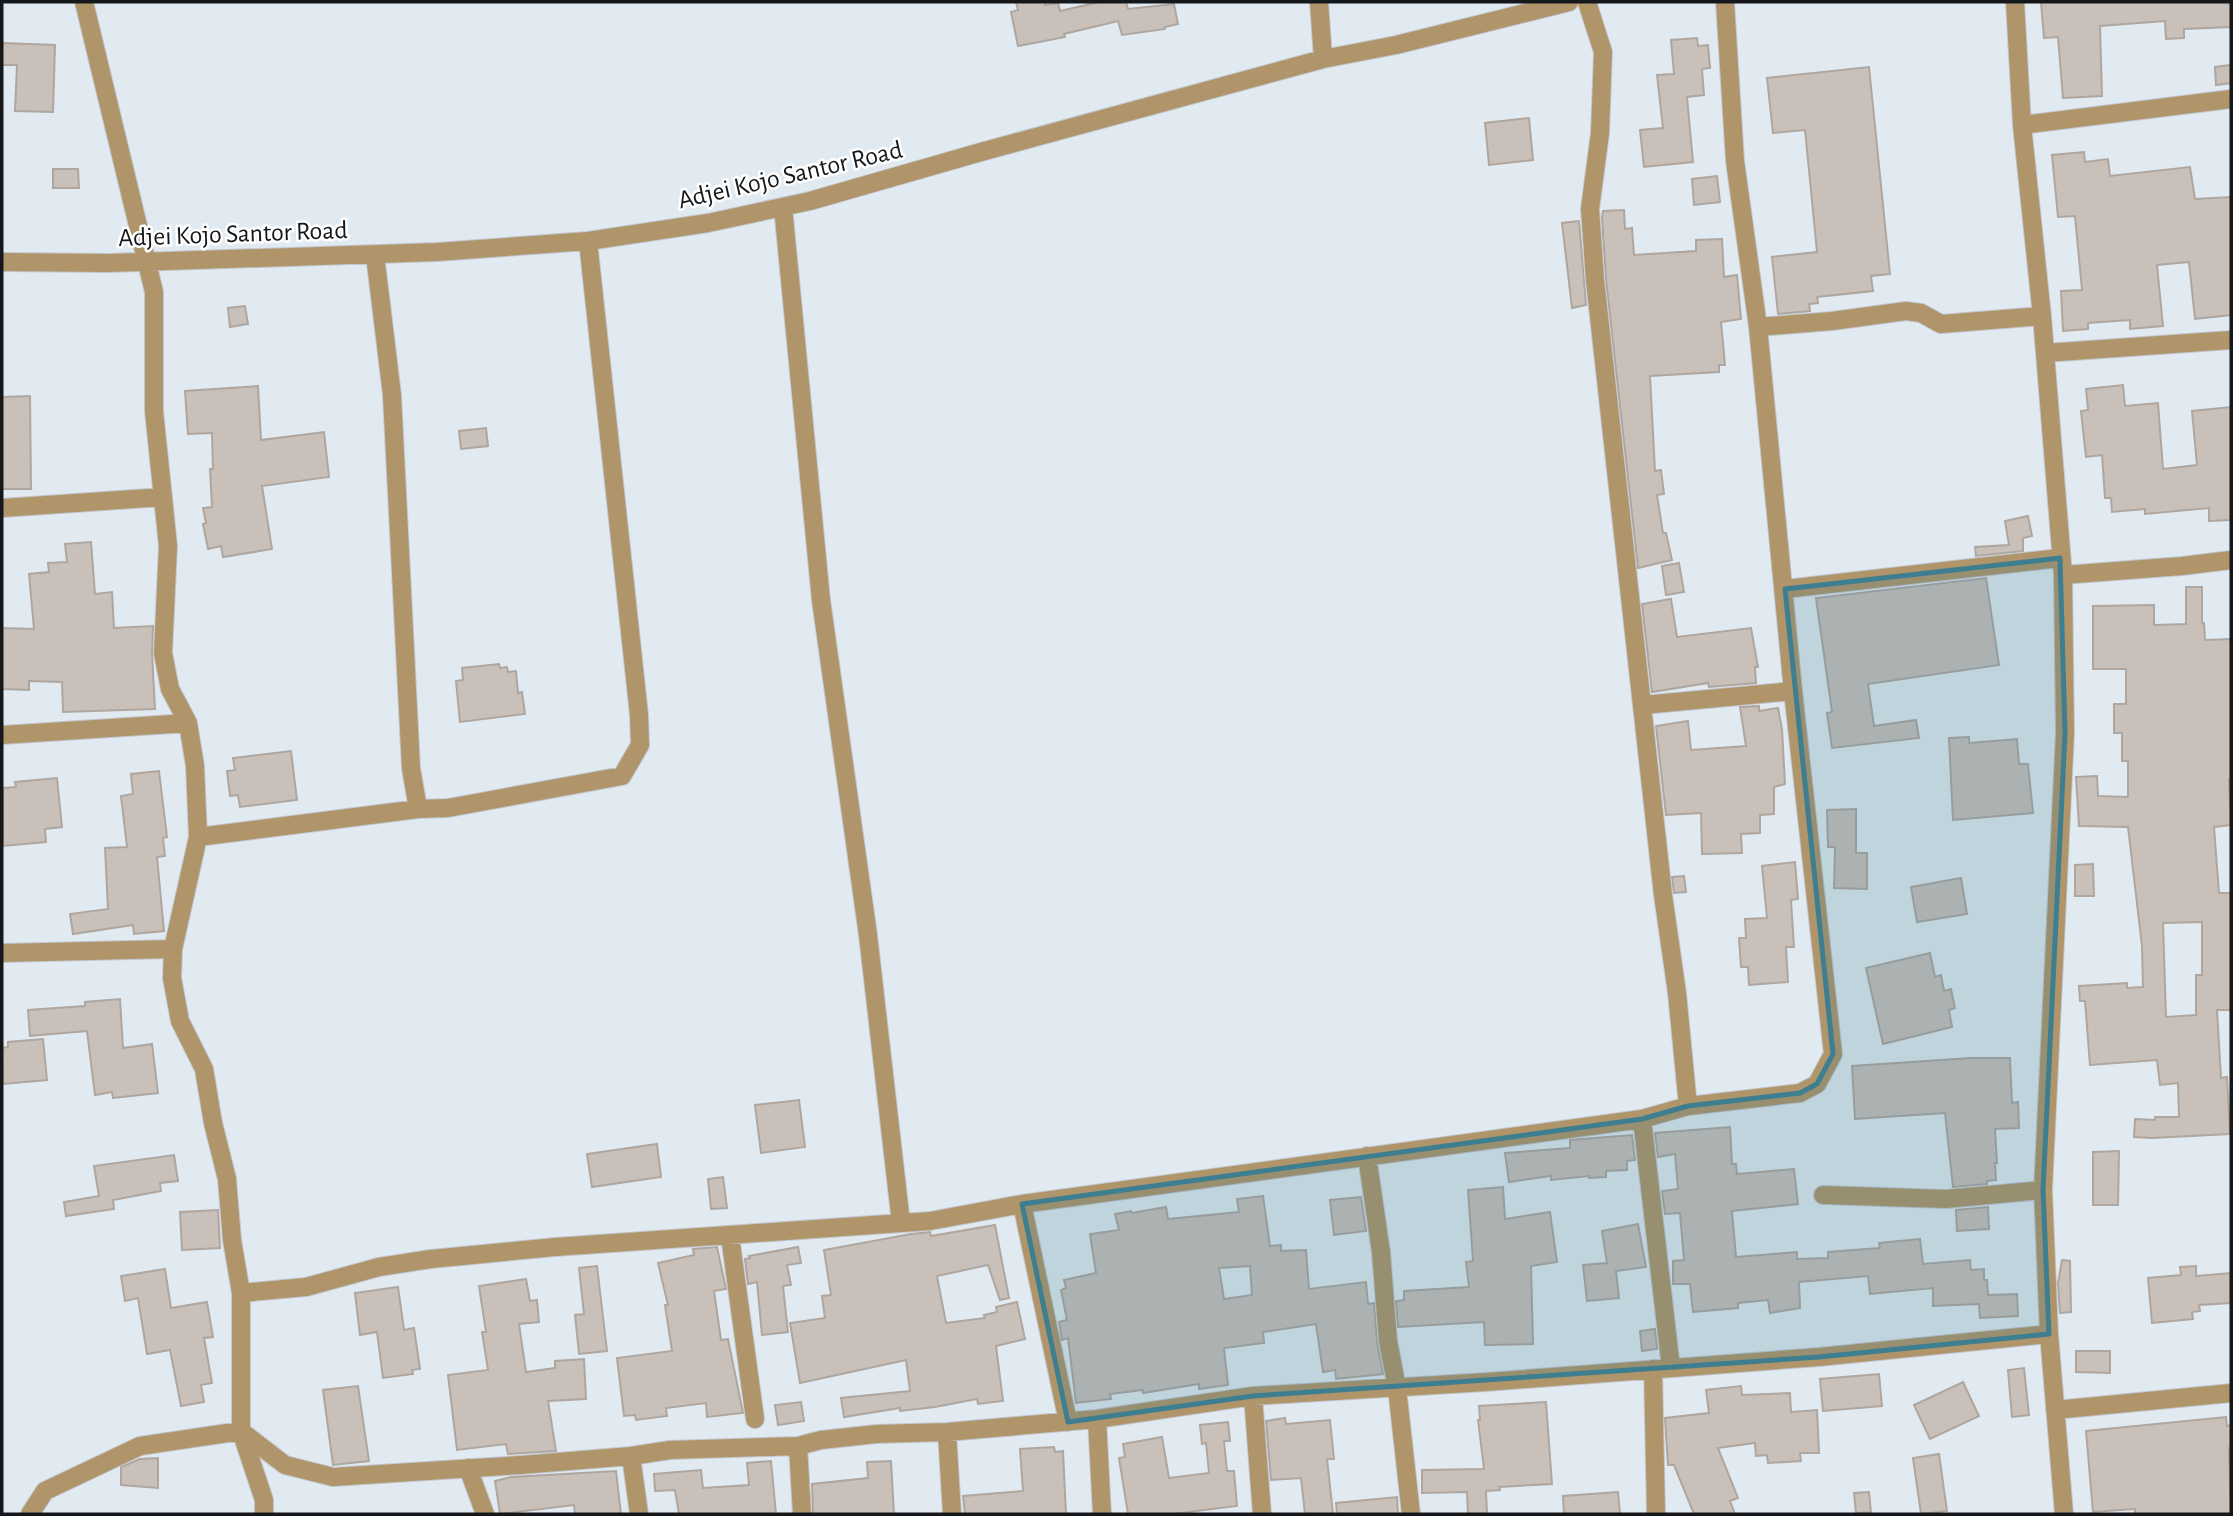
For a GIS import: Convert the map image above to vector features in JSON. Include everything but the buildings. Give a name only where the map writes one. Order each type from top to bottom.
[{"type":"street","points":[[84,2],[154,292],[154,411],[168,546],[163,653],[170,689],[188,723],[195,766],[198,837],[173,949],[172,978],[180,1021],[204,1069],[213,1124],[227,1178],[232,1240],[241,1293],[241,1431],[264,1500],[264,1514]]},
{"type":"street","points":[[1320,2],[1323,59]]},
{"type":"street","name":"Adjei Kojo Santor Road","points":[[2,262],[147,262],[375,255],[588,241],[709,223],[892,179],[981,152],[1323,59],[1395,45],[1569,2]]},
{"type":"street","points":[[1587,2],[1603,52],[1600,133],[1590,209],[1595,280],[1663,895],[1678,993],[1688,1106]]},
{"type":"street","points":[[241,1293],[306,1287],[379,1267],[431,1259],[555,1247],[930,1221],[1022,1204],[1642,1119],[1688,1106],[1800,1093],[1817,1084],[1832,1054],[1758,327],[1735,161],[1725,2]]},
{"type":"street","points":[[2015,2],[2022,125],[2042,316],[2062,566],[2065,733],[2043,1190],[2049,1334],[2064,1514]]},
{"type":"street","points":[[2022,125],[2231,99]]},
{"type":"street","points":[[783,207],[821,600],[869,935],[901,1223]]},
{"type":"street","points":[[198,837],[418,809],[448,808],[622,776],[640,745],[639,715],[588,241]]},
{"type":"street","points":[[375,255],[392,395],[411,768],[418,809]]},
{"type":"street","points":[[1758,327],[1906,311],[1921,313],[1941,324],[2042,316]]},
{"type":"street","points":[[2045,353],[2231,340]]},
{"type":"street","points":[[2,508],[163,497]]},
{"type":"street","points":[[1785,589],[2062,566],[2182,566],[2231,560]]},
{"type":"street","points":[[1643,705],[1793,691]]},
{"type":"street","points":[[2,735],[188,723]]},
{"type":"street","points":[[2,953],[173,949]]},
{"type":"street","points":[[1642,1119],[1662,1368],[1656,1514]]},
{"type":"street","points":[[1367,1156],[1381,1252],[1388,1341],[1411,1514]]},
{"type":"street","points":[[1823,1195],[1945,1199],[2043,1190]]},
{"type":"street","points":[[1022,1204],[1068,1422]]},
{"type":"street","points":[[730,1236],[755,1419]]},
{"type":"street","points":[[30,1514],[45,1492],[140,1446],[241,1431],[285,1465],[332,1477],[631,1456],[670,1450],[798,1446],[821,1440],[876,1434],[947,1432],[1097,1419],[1253,1396],[1396,1388],[1898,1350],[2049,1334]]},
{"type":"street","points":[[2055,1410],[2231,1393]]},
{"type":"street","points":[[1253,1396],[1262,1514]]},
{"type":"street","points":[[1097,1419],[1102,1514]]},
{"type":"street","points":[[947,1432],[952,1514]]},
{"type":"street","points":[[798,1446],[802,1514]]},
{"type":"street","points":[[631,1456],[639,1514]]},
{"type":"street","points":[[468,1468],[485,1514]]},
{"type":"highlighted area","points":[[2060,558],[2065,733],[2043,1190],[2049,1334],[1819,1357],[1253,1396],[1068,1422],[1022,1204],[1642,1119],[1688,1106],[1800,1093],[1817,1084],[1833,1054],[1785,589]]}]
